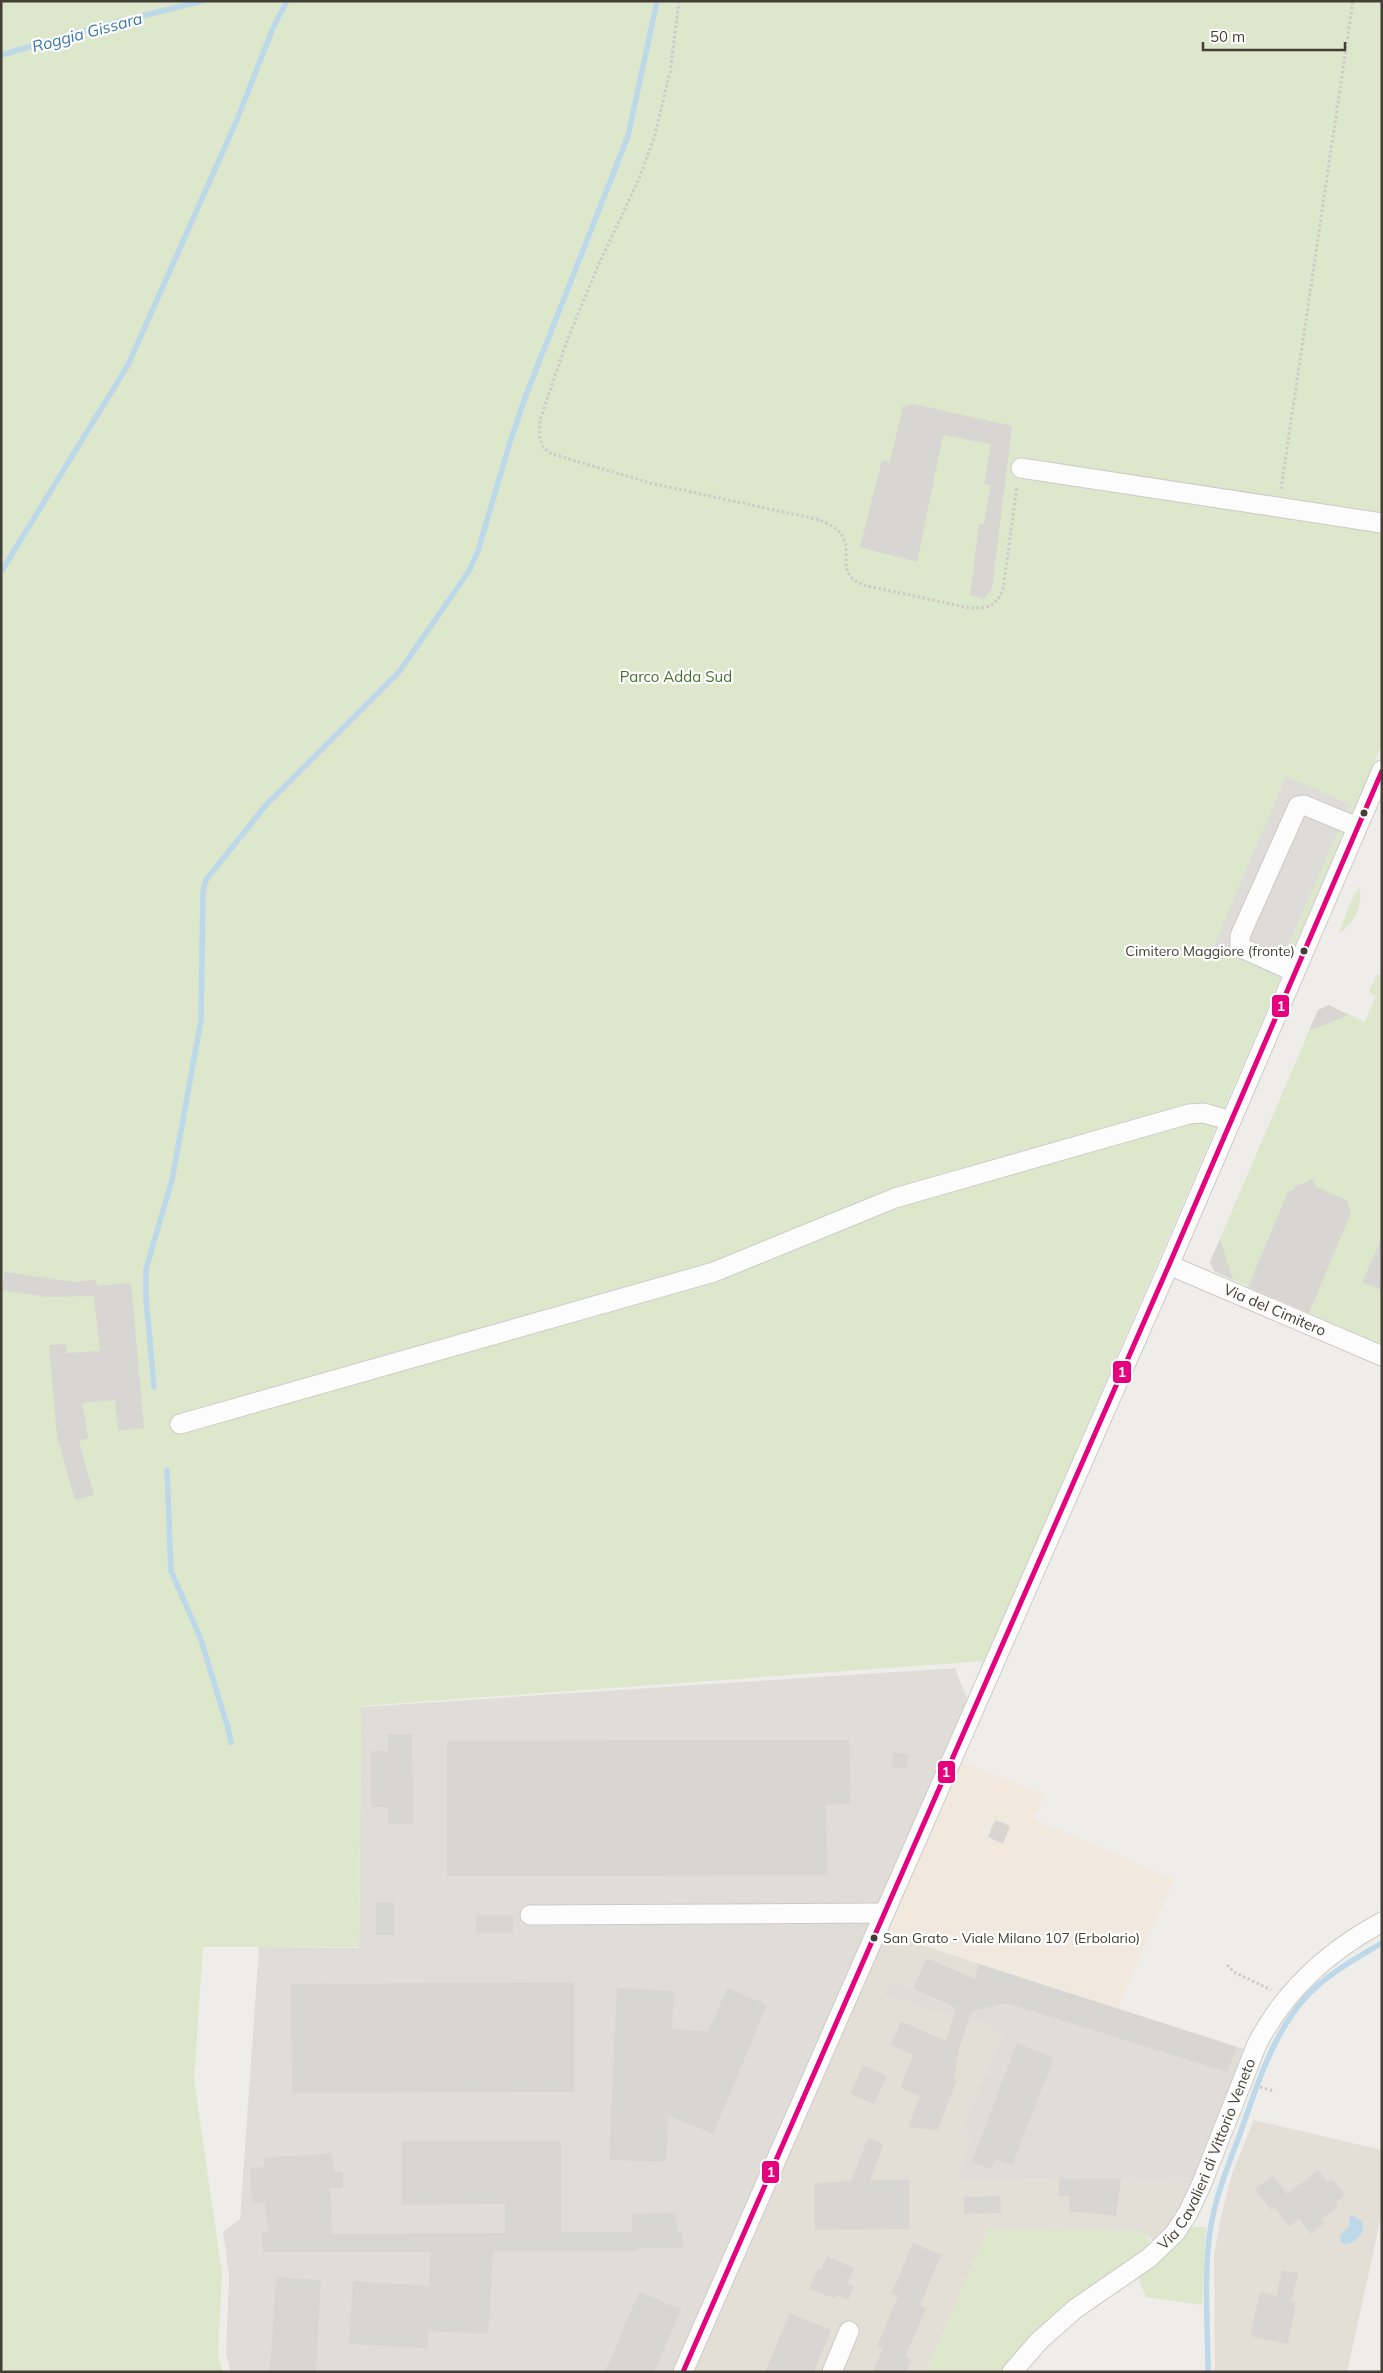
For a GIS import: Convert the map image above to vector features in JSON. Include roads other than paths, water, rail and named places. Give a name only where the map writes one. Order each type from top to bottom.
[{"type":"street","points":[[1021,468],[1382,523]]},
{"type":"street","points":[[682,2372],[1169,1265],[1382,770]]},
{"type":"street","points":[[1295,972],[1244,949],[1240,945],[1240,936],[1298,806],[1304,805],[1357,827]]},
{"type":"street","points":[[180,1424],[714,1272],[894,1198],[962,1178],[1189,1114],[1204,1113],[1231,1121]]},
{"type":"street","name":"Via del Cimitero","points":[[1169,1265],[1382,1356]]},
{"type":"street","points":[[530,1915],[884,1913]]},
{"type":"street","name":"Via Cavalieri di Vittorio Veneto","points":[[1012,2372],[1039,2341],[1075,2309],[1149,2258],[1175,2233],[1188,2213],[1202,2183],[1257,2044],[1284,2000],[1303,1978],[1322,1962],[1382,1922]]},
{"type":"street","points":[[832,2372],[849,2331]]},
{"type":"water","points":[[1352,2215],[1362,2221],[1363,2230],[1353,2242],[1345,2244],[1341,2242],[1340,2235],[1349,2227]]},
{"type":"waterway","name":"Roggia Gissara","points":[[1,55],[105,25],[202,1]]},
{"type":"waterway","points":[[1,572],[128,365],[236,122],[273,28],[287,1]]},
{"type":"waterway","points":[[154,1387],[146,1298],[146,1269],[172,1180],[201,1020],[203,892],[206,880],[266,805],[399,672],[469,571],[478,551],[526,395],[628,136],[657,1]]},
{"type":"waterway","points":[[167,1470],[171,1571],[200,1637],[231,1743]]},
{"type":"waterway","points":[[1208,2372],[1207,2272],[1211,2226],[1217,2199],[1266,2063],[1283,2028],[1305,1998],[1331,1975],[1382,1943]]},
{"type":"place","name":"Cimitero Maggiore (fronte)","points":[[1304,951]]},
{"type":"place","name":"San Grato - Viale Milano 107 (Erbolario)","points":[[874,1938]]},
{"type":"park label","name":"Parco Adda Sud","points":[[676,677]]}]
